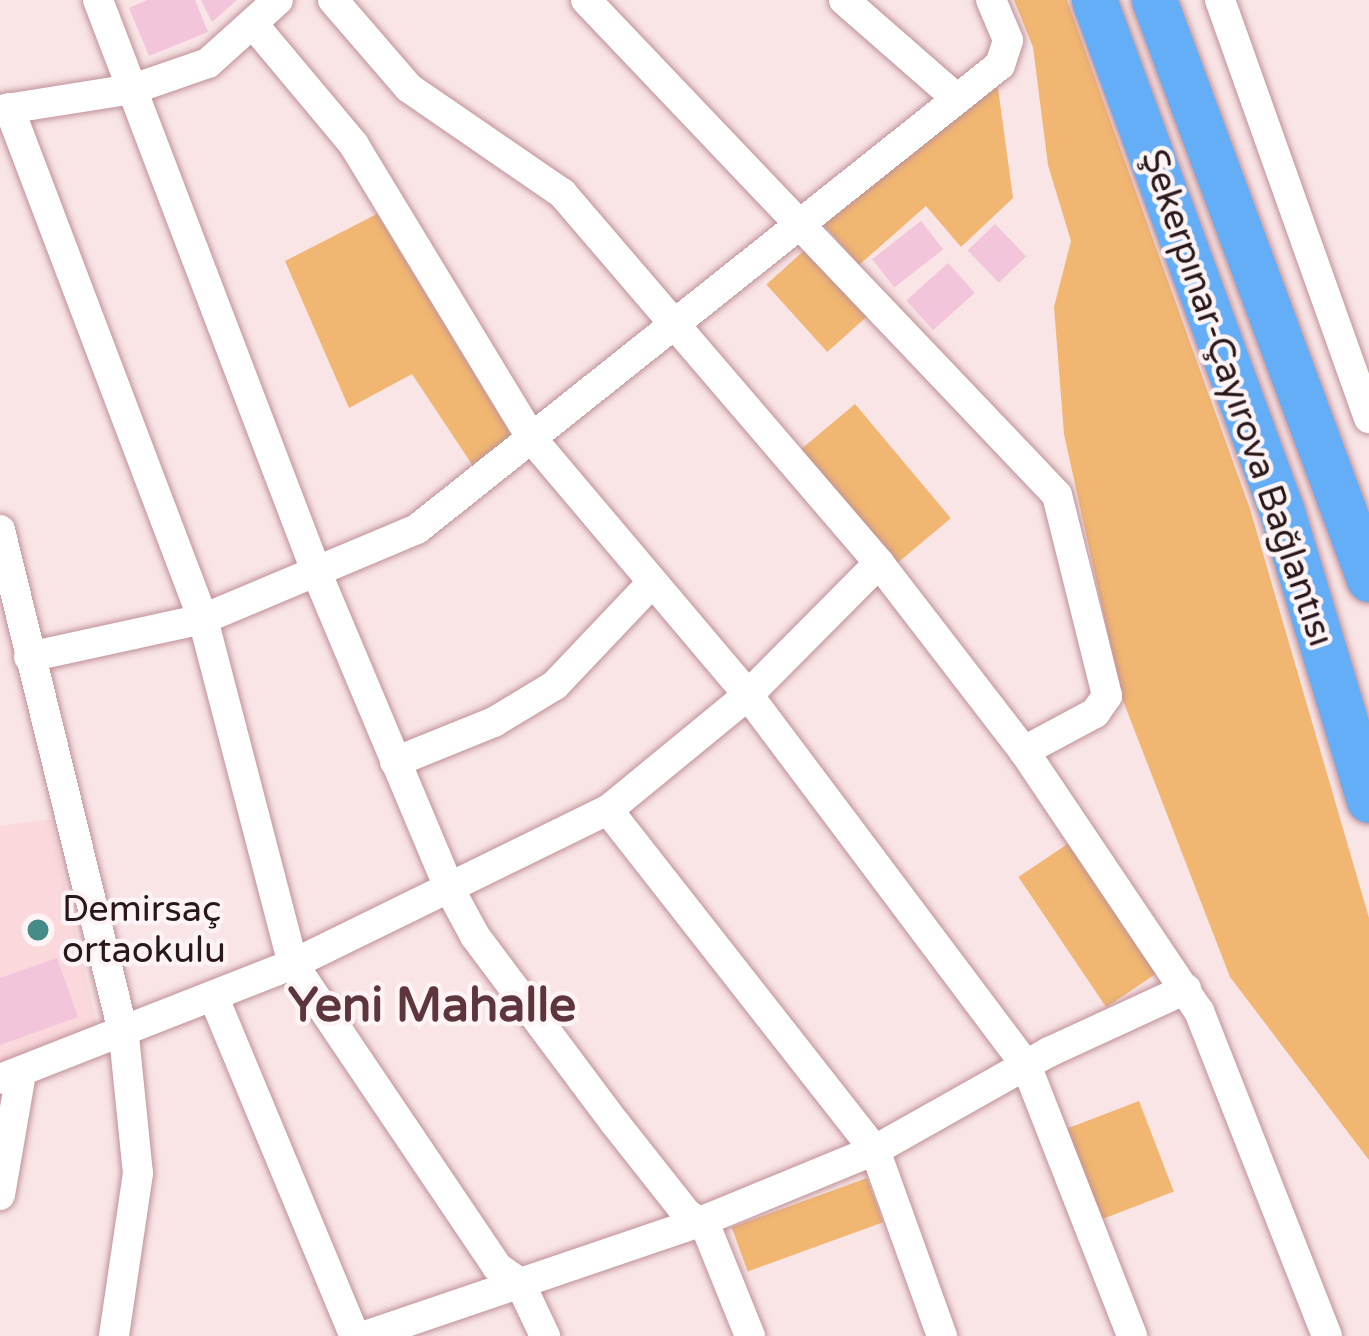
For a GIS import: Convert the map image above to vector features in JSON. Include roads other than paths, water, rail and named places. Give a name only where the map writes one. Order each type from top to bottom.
[{"type":"highway","name":"Şekerpınar-Çayırova Bağlantısı","points":[[1094,0],[1282,512],[1369,800]]},
{"type":"highway","name":"Şekerpınar-Çayırova Bağlantısı","points":[[1154,0],[1369,579]]},
{"type":"street","points":[[98,0],[318,576],[448,886],[475,936],[703,1217],[750,1336]]},
{"type":"street","points":[[278,0],[208,63],[133,89],[5,109],[202,619],[293,964],[517,1283],[545,1336]]},
{"type":"street","points":[[333,0],[409,88],[562,193],[671,329],[880,563],[1024,751],[1186,988],[1212,1035],[1327,1336]]},
{"type":"street","points":[[586,0],[1057,494],[1107,696],[1095,713],[1024,751]]},
{"type":"street","points":[[844,0],[957,99]]},
{"type":"street","points":[[29,657],[202,619],[318,576],[417,530],[800,227],[1008,53],[991,0]]},
{"type":"street","points":[[1220,0],[1369,418]]},
{"type":"street","points":[[253,24],[354,146],[532,439],[748,695],[1026,1065],[1132,1336]]},
{"type":"street","points":[[0,530],[124,1036],[138,1173],[115,1336]]},
{"type":"street","points":[[0,1195],[10,1076],[124,1036],[293,964],[608,810],[748,695],[880,563]]},
{"type":"street","points":[[394,762],[494,722],[555,685],[650,584]]},
{"type":"street","points":[[608,810],[875,1150],[942,1336]]},
{"type":"street","points":[[365,1336],[659,1235],[875,1150],[1026,1065],[1186,988]]},
{"type":"street","points":[[214,998],[356,1336]]},
{"type":"place","name":"Demirsaç ortaokulu","points":[[38,930]]},
{"type":"district","name":"Yeni Mahalle","points":[[432,1007]]}]
